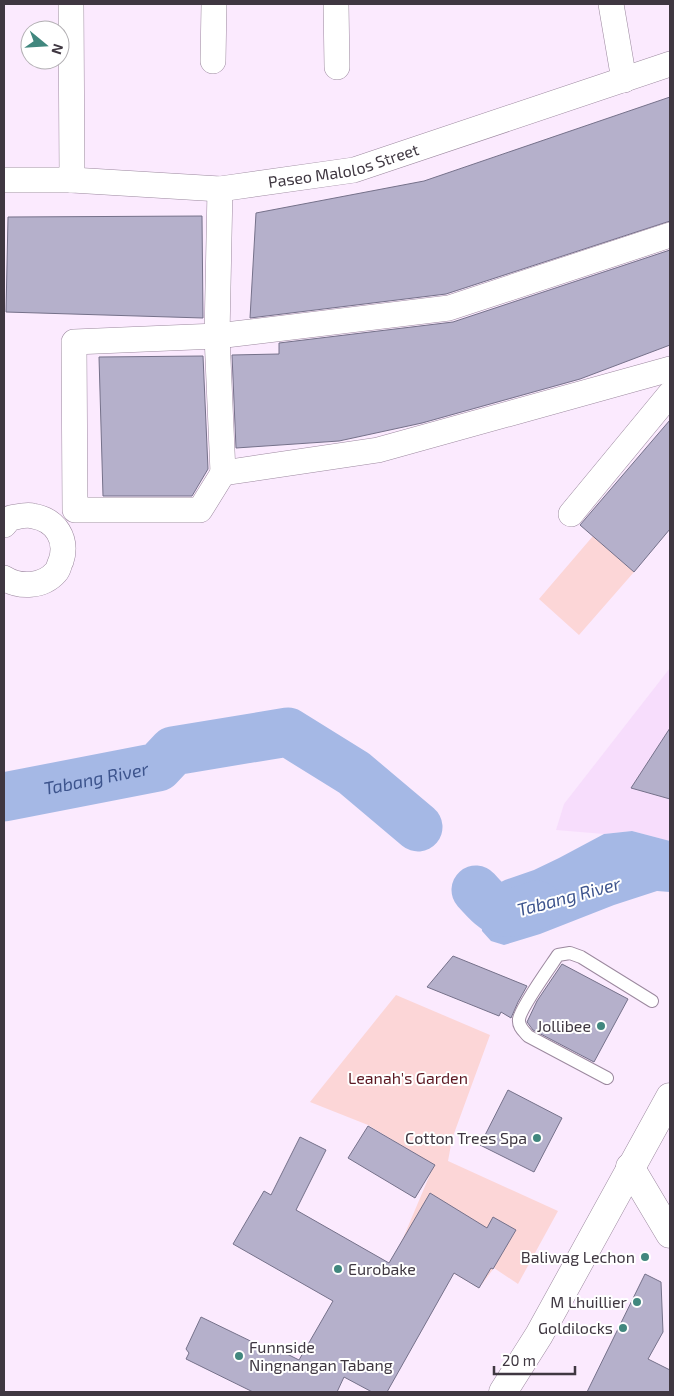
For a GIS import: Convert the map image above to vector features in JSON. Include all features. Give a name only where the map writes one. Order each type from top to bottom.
[{"type":"main road","points":[[503,1392],[539,1335],[670,1097]]},
{"type":"main road","points":[[630,1167],[670,1234]]},
{"type":"street","points":[[71,4],[72,180]]},
{"type":"street","points":[[213,62],[214,4]]},
{"type":"street","points":[[336,4],[337,67]]},
{"type":"street","points":[[611,4],[624,80]]},
{"type":"street","name":"Paseo Malolos Street","points":[[4,180],[72,180],[220,189],[354,170],[670,64]]},
{"type":"street","points":[[75,510],[200,510],[223,473],[217,336],[220,189]]},
{"type":"street","points":[[60,532],[75,510],[74,342],[217,336],[449,308],[670,235]]},
{"type":"street","points":[[223,473],[378,450],[670,369]]},
{"type":"street","points":[[571,514],[670,394]]},
{"type":"street","points":[[4,525],[10,518],[32,515],[48,521],[60,532],[63,552],[57,571],[41,582],[24,586],[4,580]]},
{"type":"lane","points":[[607,1078],[528,1036],[520,1027],[519,1018],[526,1004],[558,955],[570,953],[582,957],[652,1002]]},
{"type":"shaded area","points":[[670,668],[670,841],[632,831],[604,834],[556,830],[564,804]]},
{"type":"green space","points":[[593,536],[634,572],[579,635],[539,599]]},
{"type":"green space","name":"Leanah's Garden","points":[[396,995],[490,1035],[452,1139],[448,1161],[558,1211],[518,1284],[494,1268],[479,1288],[401,1243],[434,1165],[368,1125],[310,1102]]},
{"type":"water","points":[[288,732],[313,742],[315,751],[322,755],[330,754],[345,770],[353,769],[358,774],[378,765],[386,774],[405,785],[420,807],[418,827],[399,828],[387,821],[371,805],[357,797],[352,783],[341,782],[324,765],[318,768],[310,758],[302,763],[300,757],[296,756],[291,748],[281,752],[276,751],[272,754],[263,751],[255,756],[229,764],[154,770],[178,748],[216,744],[224,735],[231,733],[242,741],[254,734],[268,736]]},
{"type":"water","points":[[632,831],[670,841],[670,892],[657,891],[614,905],[540,934],[504,945],[491,941],[482,931],[479,893],[505,880],[534,870],[604,834]]},
{"type":"building","points":[[670,97],[670,221],[446,294],[250,318],[256,213],[424,181]]},
{"type":"building","points":[[202,216],[203,318],[6,312],[8,217]]},
{"type":"building","points":[[670,250],[670,345],[580,379],[422,423],[339,441],[236,448],[232,355],[279,354],[279,343],[453,322]]},
{"type":"building","points":[[203,356],[208,469],[192,496],[103,496],[99,357]]},
{"type":"building","points":[[670,420],[670,529],[634,572],[580,525]]},
{"type":"building","points":[[670,728],[670,799],[631,788]]},
{"type":"building","points":[[453,956],[527,986],[511,1018],[501,1012],[499,1016],[427,987]]},
{"type":"building","points":[[562,964],[628,999],[594,1062],[533,1030],[527,1022],[537,1001]]},
{"type":"building","points":[[508,1090],[562,1118],[534,1172],[480,1145]]},
{"type":"building","points":[[368,1126],[435,1165],[415,1198],[348,1158]]},
{"type":"building","points":[[300,1137],[326,1150],[296,1210],[389,1263],[430,1193],[487,1228],[493,1217],[516,1230],[493,1269],[491,1268],[479,1288],[454,1273],[387,1392],[372,1392],[344,1377],[337,1392],[253,1392],[186,1359],[189,1353],[186,1349],[201,1317],[269,1350],[271,1346],[299,1360],[333,1301],[233,1244],[264,1191],[271,1195]]},
{"type":"building","points":[[645,1274],[661,1282],[663,1332],[648,1359],[670,1370],[670,1392],[587,1392]]},
{"type":"waterway","name":"Tabang River","points":[[4,797],[158,767],[173,751],[288,732],[354,773],[418,827]]},
{"type":"waterway","name":"Tabang River","points":[[476,890],[491,906],[503,912],[517,911],[537,905]]},
{"type":"place","name":"Jollibee","points":[[601,1026]]},
{"type":"place","name":"Cotton Trees Spa","points":[[537,1138]]},
{"type":"place","name":"Baliwag Lechon","points":[[645,1257]]},
{"type":"place","name":"Eurobake","points":[[338,1269]]},
{"type":"place","name":"M Lhuillier","points":[[637,1302]]},
{"type":"place","name":"Goldilocks","points":[[623,1328]]},
{"type":"place","name":"Funnside Ningnangan Tabang","points":[[239,1356]]}]
